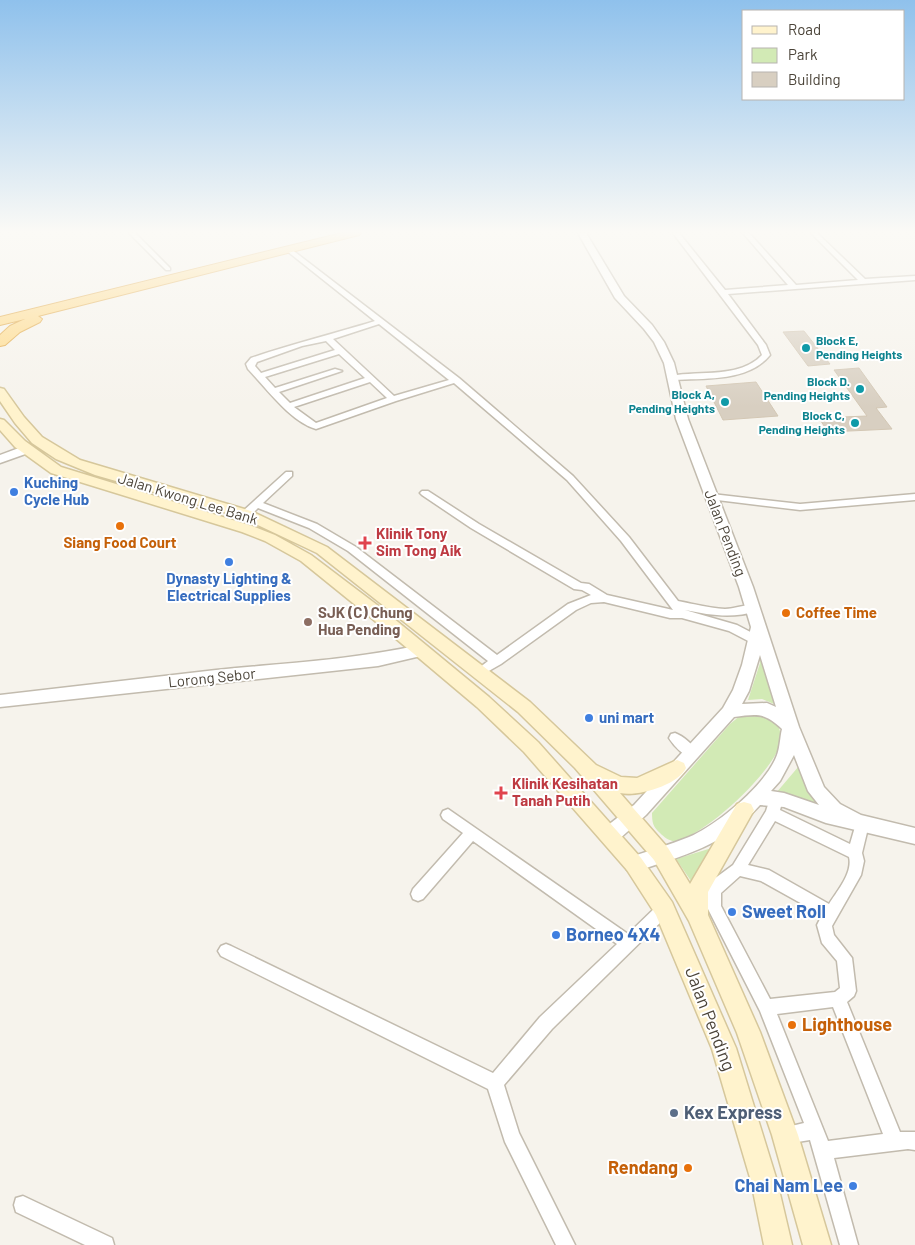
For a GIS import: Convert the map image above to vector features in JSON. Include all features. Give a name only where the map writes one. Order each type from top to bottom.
[{"type":"highway","points":[[0,310],[80,291]]},
{"type":"highway","points":[[0,320],[120,291]]},
{"type":"highway","points":[[14,304],[36,302]]},
{"type":"highway","points":[[0,342],[15,329],[71,303]]},
{"type":"main road","name":"Jalan Kwong Lee Bank","points":[[0,392],[19,420],[37,440],[60,456],[100,472],[251,509],[322,550],[524,707],[582,763],[630,819]]},
{"type":"main road","name":"Jalan Kwong Lee Bank","points":[[0,423],[27,450],[56,470],[239,526],[270,538],[306,558],[375,612],[483,702],[531,747],[610,836]]},
{"type":"main road","points":[[582,763],[615,785],[628,787],[649,784],[677,768]]},
{"type":"main road","points":[[697,915],[697,891],[750,804]]},
{"type":"main road","name":"Jalan Pending","points":[[630,819],[661,854],[697,915],[748,1032],[785,1135],[817,1245]]},
{"type":"main road","name":"Jalan Pending","points":[[610,836],[634,864],[664,909],[724,1048],[764,1181],[778,1245]]},
{"type":"street","points":[[340,291],[456,380],[574,482],[625,539],[682,614]]},
{"type":"street","name":"Jalan Pending","points":[[616,291],[659,342],[674,378],[682,419],[753,608],[758,633],[791,727],[817,791],[834,809],[860,823]]},
{"type":"street","points":[[723,292],[736,291]]},
{"type":"street","points":[[674,378],[742,371],[762,362],[766,355],[762,345],[723,292]]},
{"type":"street","points":[[379,322],[328,338],[308,341],[254,360],[250,364],[251,367],[300,418],[312,426],[394,398],[456,380]]},
{"type":"street","points":[[328,338],[340,351],[394,398]]},
{"type":"street","points":[[260,376],[340,351]]},
{"type":"street","points":[[274,391],[338,371]]},
{"type":"street","points":[[290,406],[371,379]]},
{"type":"street","points":[[0,459],[27,450]]},
{"type":"street","points":[[251,509],[288,474]]},
{"type":"street","points":[[425,493],[475,526],[578,586],[585,587],[604,598],[670,614],[682,614],[758,633],[741,691],[729,712],[640,810],[610,836]]},
{"type":"street","points":[[712,497],[737,498],[800,508],[915,497]]},
{"type":"street","points":[[251,509],[313,526],[352,549],[497,661]]},
{"type":"street","points":[[572,606],[578,586]]},
{"type":"street","points":[[480,672],[572,606],[588,599],[604,598]]},
{"type":"street","points":[[675,604],[729,612],[744,612],[753,608]]},
{"type":"street","name":"Lorong Sebor","points":[[1,701],[217,676],[341,665],[378,660],[420,651]]},
{"type":"street","points":[[634,864],[695,843],[719,831],[750,804],[774,776],[785,756],[791,727],[779,716],[767,710],[754,708],[729,712]]},
{"type":"street","points":[[675,738],[692,753]]},
{"type":"street","points":[[750,804],[774,806],[793,803],[826,816],[915,836]]},
{"type":"street","points":[[774,806],[855,853]]},
{"type":"street","points":[[774,806],[738,869],[714,890],[714,907],[766,1007],[823,1150],[849,1245]]},
{"type":"street","points":[[448,814],[628,943]]},
{"type":"street","points":[[766,1007],[838,999],[848,991],[844,958],[827,938],[824,925],[854,875],[857,861],[855,853],[860,823]]},
{"type":"street","points":[[418,894],[472,832]]},
{"type":"street","points":[[738,869],[764,875],[832,913]]},
{"type":"street","points":[[495,1083],[546,1023],[664,909]]},
{"type":"street","points":[[226,951],[495,1083],[511,1136],[566,1245]]},
{"type":"street","points":[[734,1000],[757,992]]},
{"type":"street","points":[[838,999],[895,1142]]},
{"type":"street","points":[[785,1135],[815,1130]]},
{"type":"street","points":[[823,1150],[915,1141]]},
{"type":"street","points":[[22,1205],[105,1245]]},
{"type":"green space","points":[[761,653],[774,704],[762,699],[748,700],[760,663]]},
{"type":"green space","points":[[753,713],[768,717],[778,725],[780,732],[781,740],[777,752],[767,767],[738,799],[704,827],[676,841],[665,838],[654,826],[652,813],[730,724],[741,715]]},
{"type":"green space","points":[[799,766],[806,785],[824,810],[776,793]]},
{"type":"green space","points":[[715,847],[691,881],[676,859]]},
{"type":"building","name":"Block E, Pending Heights","points":[[804,331],[830,364],[808,366],[783,332]]},
{"type":"building","points":[[859,368],[887,407],[876,408],[892,429],[828,432],[819,418],[867,416],[834,370]]},
{"type":"building","points":[[756,382],[778,416],[723,420],[706,386]]},
{"type":"place","name":"Block E, Pending Heights","points":[[806,348]]},
{"type":"place","name":"Block D. Pending Heights","points":[[860,389]]},
{"type":"place","name":"Block A, Pending Heights","points":[[725,402]]},
{"type":"place","name":"Block C, Pending Heights","points":[[855,423]]},
{"type":"place","name":"Kuching Cycle Hub","points":[[14,492]]},
{"type":"place","name":"Siang Food Court","points":[[120,526]]},
{"type":"place","name":"Klinik Tony Sim Tong Aik","points":[[365,543]]},
{"type":"place","name":"Dynasty Lighting & Electrical Supplies","points":[[229,562]]},
{"type":"place","name":"Coffee Time","points":[[786,613]]},
{"type":"place","name":"SJK (C) Chung Hua Pending","points":[[308,622]]},
{"type":"place","name":"uni mart","points":[[589,718]]},
{"type":"place","name":"Klinik Kesihatan Tanah Putih","points":[[501,793]]},
{"type":"place","name":"Sweet Roll","points":[[732,912]]},
{"type":"place","name":"Borneo 4X4","points":[[556,935]]},
{"type":"place","name":"Lighthouse","points":[[792,1025]]},
{"type":"place","name":"Kex Express","points":[[674,1113]]},
{"type":"place","name":"Rendang","points":[[688,1168]]},
{"type":"place","name":"Chai Nam Lee","points":[[853,1186]]}]
